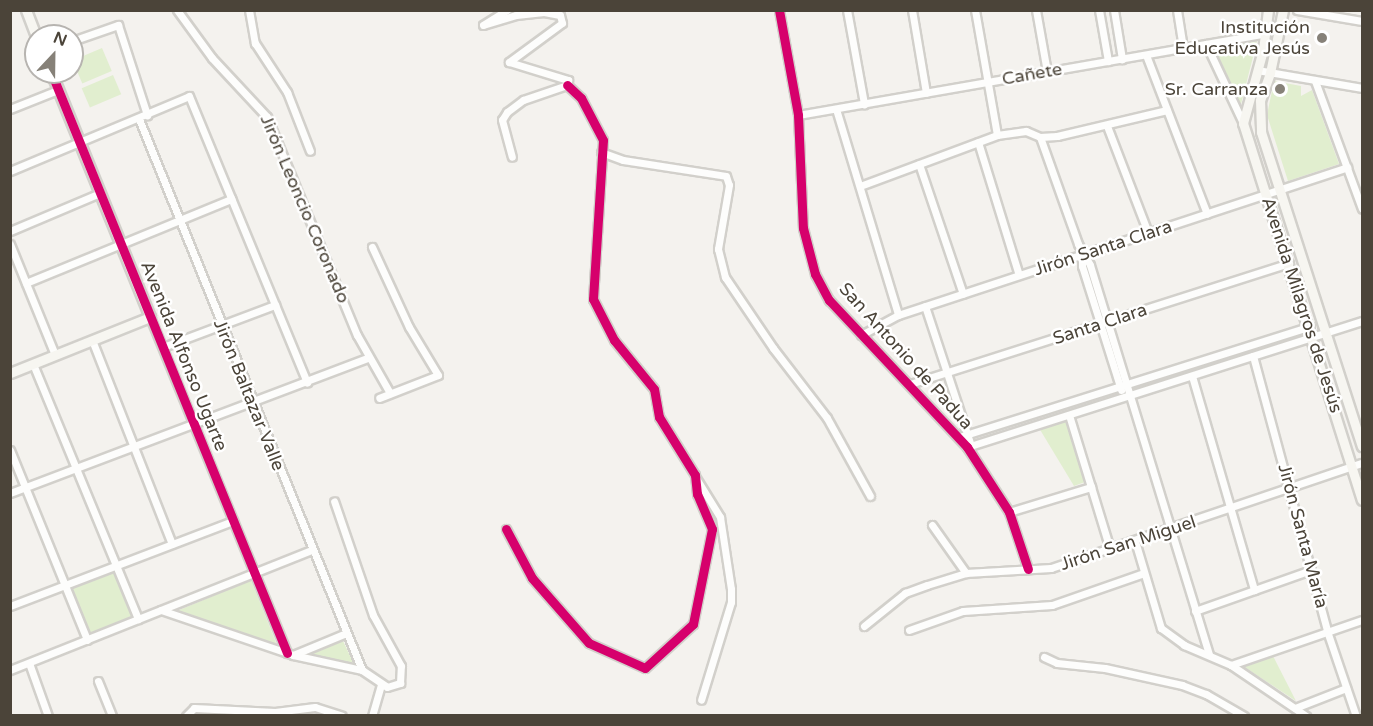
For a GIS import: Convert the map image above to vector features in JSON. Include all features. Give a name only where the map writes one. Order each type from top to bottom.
[{"type":"street","name":"Jirón Leoncio Coronado","points":[[177,10],[212,58],[260,105],[267,117],[368,358],[390,393]]},
{"type":"street","points":[[249,10],[255,44],[287,92],[310,151]]},
{"type":"street","points":[[507,10],[484,26],[516,15],[560,15],[561,23],[509,62],[565,77],[567,85],[581,98],[598,127],[601,152],[593,298],[614,340],[654,389],[659,417],[720,517],[731,602],[701,700]]},
{"type":"street","name":"San Antonio de Padua","points":[[779,10],[798,115],[803,228],[815,274],[829,300],[969,447],[1009,512],[1028,569]]},
{"type":"street","points":[[847,10],[864,104]]},
{"type":"street","points":[[912,10],[926,93]]},
{"type":"street","points":[[975,10],[997,135]]},
{"type":"street","points":[[1036,10],[1047,72]]},
{"type":"street","points":[[1099,10],[1108,61]]},
{"type":"street","points":[[1114,10],[1122,59]]},
{"type":"street","points":[[1177,10],[1183,48]]},
{"type":"street","name":"Avenida Milagros de Jesús","points":[[1268,10],[1266,33],[1243,123],[1313,337],[1358,465],[1362,500]]},
{"type":"street","points":[[1270,73],[1283,10]]},
{"type":"street","points":[[1297,10],[1362,21]]},
{"type":"street","points":[[84,37],[118,25],[147,115]]},
{"type":"street","name":"Cañete","points":[[798,115],[1266,33]]},
{"type":"street","points":[[1206,44],[1243,123]]},
{"type":"street","points":[[1146,55],[1207,214]]},
{"type":"street","points":[[1257,70],[1362,88]]},
{"type":"street","name":"Avenida Milagros de Jesús","points":[[1270,73],[1260,100],[1259,118],[1362,446]]},
{"type":"street","points":[[1315,81],[1362,209]]},
{"type":"street","name":"Avenida Alfonso Ugarte","points":[[56,84],[254,573],[290,654]]},
{"type":"street","points":[[512,157],[502,120],[507,112],[524,100],[567,85]]},
{"type":"street","points":[[10,109],[58,90]]},
{"type":"street","points":[[10,171],[80,144],[189,96],[307,383]]},
{"type":"street","points":[[836,108],[898,315]]},
{"type":"street","points":[[860,186],[997,135],[1026,131],[1040,137],[1107,126],[1167,110]]},
{"type":"street","name":"Jirón Baltazar Valle","points":[[139,119],[362,670]]},
{"type":"street","points":[[1107,126],[1148,233]]},
{"type":"street","points":[[1040,137],[1082,255],[1119,386],[1123,396],[1131,404]]},
{"type":"street","points":[[978,142],[1019,275]]},
{"type":"street","points":[[601,152],[622,159],[726,176],[729,184],[718,249],[725,277],[773,348],[827,418],[870,496]]},
{"type":"street","points":[[919,164],[963,294]]},
{"type":"street","name":"Jirón Santa Clara","points":[[861,335],[898,315],[1347,167]]},
{"type":"street","points":[[10,231],[100,193]]},
{"type":"street","points":[[26,283],[180,223],[231,199]]},
{"type":"street","points":[[10,244],[55,355]]},
{"type":"street","points":[[372,247],[409,327],[438,375],[379,398]]},
{"type":"street","points":[[1082,255],[1090,265],[1108,321],[1131,394],[1131,404],[1209,654]]},
{"type":"street","name":"Santa Clara","points":[[910,384],[1289,263]]},
{"type":"street","points":[[163,348],[275,305]]},
{"type":"street","points":[[925,306],[968,434],[969,447],[1362,321]]},
{"type":"street","points":[[10,373],[150,317]]},
{"type":"street","points":[[958,437],[1310,326]]},
{"type":"street","points":[[92,340],[172,544]]},
{"type":"street","name":"Jirón Santa María","points":[[1253,356],[1291,489],[1327,631],[1356,716]]},
{"type":"street","points":[[10,493],[133,444],[195,427],[368,358]]},
{"type":"street","points":[[33,364],[138,619]]},
{"type":"street","points":[[1192,376],[1254,590]]},
{"type":"street","points":[[1069,415],[1110,549]]},
{"type":"street","points":[[10,450],[87,640]]},
{"type":"street","name":"Jirón San Miguel","points":[[864,626],[905,593],[966,573],[1052,568],[1231,510],[1358,465]]},
{"type":"street","points":[[506,529],[532,578],[589,643],[645,668],[693,624],[712,529],[697,494],[695,476]]},
{"type":"street","points":[[1009,512],[1091,487]]},
{"type":"street","points":[[161,610],[290,654],[362,670],[381,685],[393,687],[400,683],[401,666],[373,615],[334,501]]},
{"type":"street","points":[[11,605],[233,521]]},
{"type":"street","points":[[932,525],[966,573]]},
{"type":"street","points":[[1135,541],[1161,628],[1184,645],[1231,665],[1306,716]]},
{"type":"street","points":[[10,670],[312,550]]},
{"type":"street","points":[[1195,611],[1311,570]]},
{"type":"street","points":[[909,630],[963,611],[1052,605],[1144,573]]},
{"type":"street","points":[[1231,665],[1362,620]]},
{"type":"street","points":[[290,654],[346,633]]},
{"type":"street","points":[[1044,657],[1057,663],[1105,668],[1182,685],[1206,694],[1244,716]]},
{"type":"street","points":[[29,663],[48,715]]},
{"type":"street","points":[[98,681],[112,716]]},
{"type":"street","points":[[372,716],[381,685]]},
{"type":"street","points":[[1295,708],[1346,688]]},
{"type":"street","points":[[186,716],[195,708],[276,712],[315,707],[342,716]]},
{"type":"green space","points":[[1257,41],[1240,108],[1213,49]]},
{"type":"green space","points":[[102,48],[112,71],[84,83],[84,56]]},
{"type":"green space","points":[[113,75],[121,94],[90,108],[82,88]]},
{"type":"green space","points":[[1274,81],[1301,86],[1301,96],[1312,90],[1339,164],[1288,181],[1267,115]]},
{"type":"green space","points":[[1066,420],[1085,482],[1074,486],[1039,428]]},
{"type":"green space","points":[[113,571],[132,618],[90,635],[71,588]]},
{"type":"green space","points":[[251,580],[277,645],[177,611]]},
{"type":"green space","points":[[343,641],[355,666],[309,654]]},
{"type":"green space","points":[[1273,656],[1296,701],[1243,666]]},
{"type":"cycle path","points":[[779,10],[798,115],[803,228],[815,274],[829,300],[967,447],[1009,512],[1028,569]]},
{"type":"cycle path","points":[[56,84],[287,653]]},
{"type":"cycle path","points":[[506,529],[532,578],[589,643],[645,668],[693,624],[712,529],[697,494],[695,475],[659,417],[654,389],[614,340],[593,299],[603,140],[581,98],[567,85]]},
{"type":"place","name":"Institución Educativa Jesús","points":[[1322,38]]},
{"type":"place","name":"Sr. Carranza","points":[[1280,89]]}]
